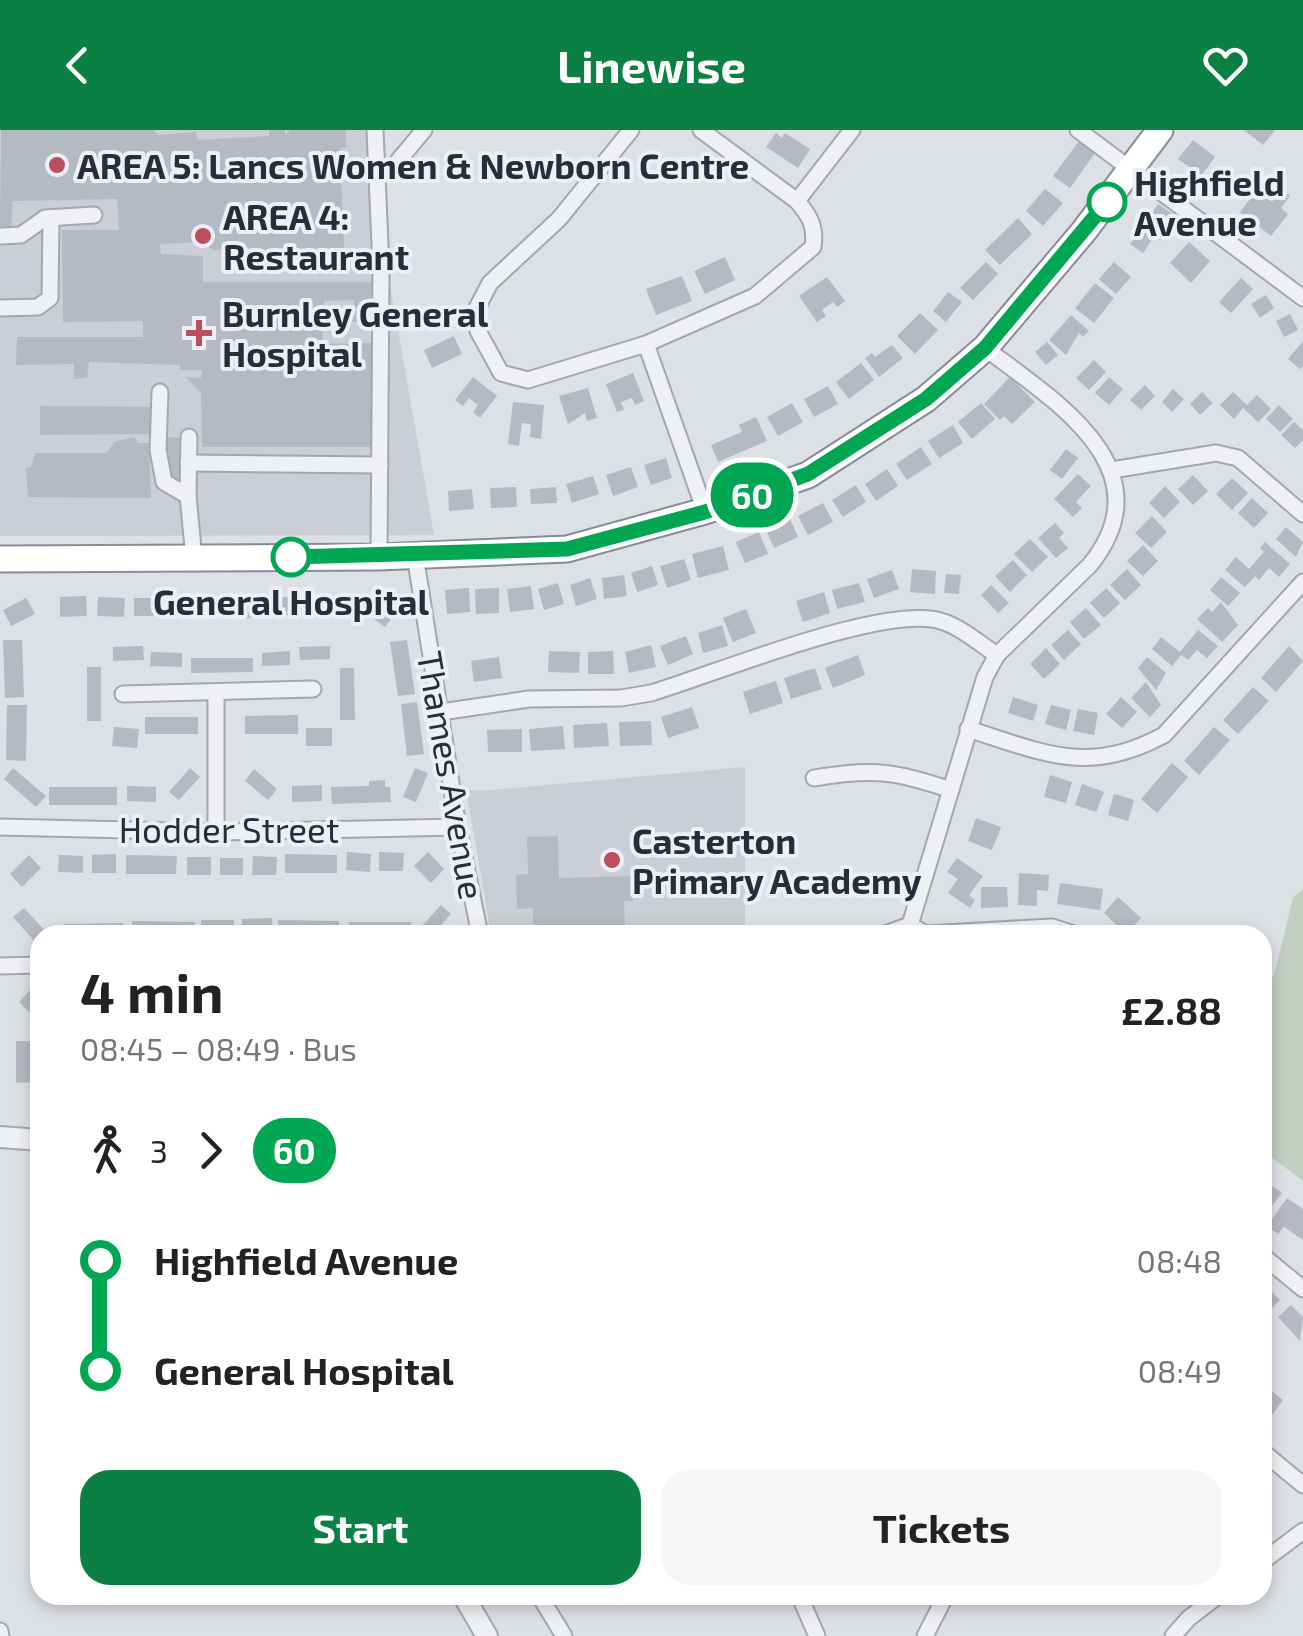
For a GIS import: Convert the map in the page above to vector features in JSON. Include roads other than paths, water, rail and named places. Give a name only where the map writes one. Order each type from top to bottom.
[{"type":"highway","points":[[0,559],[379,556],[567,549],[705,512],[808,474],[926,399],[985,348],[1160,130]]},
{"type":"street","points":[[375,130],[380,267],[379,556]]},
{"type":"street","points":[[398,161],[424,130]]},
{"type":"street","points":[[631,130],[559,219],[490,283],[478,308],[478,331],[501,373],[528,380],[646,344],[756,296],[813,247],[816,234],[810,216],[797,202],[702,130]]},
{"type":"street","points":[[797,202],[852,130]]},
{"type":"street","points":[[1078,130],[1303,298]]},
{"type":"street","points":[[0,236],[21,235],[52,218],[94,215]]},
{"type":"street","points":[[0,308],[38,307],[50,298],[52,218]]},
{"type":"street","points":[[646,344],[705,512]]},
{"type":"street","points":[[910,925],[984,677],[997,655],[1100,553],[1112,520],[1112,470],[1076,418],[985,348]]},
{"type":"street","points":[[160,392],[158,450],[164,482],[188,496]]},
{"type":"street","points":[[189,437],[188,496],[194,558]]},
{"type":"street","points":[[1112,470],[1216,454],[1238,458],[1303,514]]},
{"type":"street","points":[[188,462],[380,465]]},
{"type":"street","name":"Thames Avenue","points":[[414,555],[478,925]]},
{"type":"street","points":[[968,730],[1066,756],[1100,760],[1137,750],[1164,736],[1303,582]]},
{"type":"street","points":[[441,712],[529,699],[621,698],[652,693],[854,628],[902,618],[942,620],[997,655]]},
{"type":"street","points":[[123,694],[314,689]]},
{"type":"street","points":[[216,694],[216,832]]},
{"type":"street","points":[[814,778],[862,770],[901,774],[951,790]]},
{"type":"street","name":"Hodder Street","points":[[0,828],[216,832],[458,826]]},
{"type":"street","points":[[0,966],[30,965]]},
{"type":"street","points":[[0,1137],[30,1139]]},
{"type":"street","points":[[1272,1263],[1303,1289]]},
{"type":"street","points":[[1272,1459],[1303,1484]]},
{"type":"street","points":[[1272,1554],[1303,1531]]},
{"type":"street","points":[[469,1605],[487,1636]]},
{"type":"street","points":[[545,1605],[564,1636]]},
{"type":"street","points":[[803,1605],[817,1636]]},
{"type":"street","points":[[925,1636],[941,1605]]},
{"type":"street","points":[[1173,1636],[1206,1605]]},
{"type":"place","name":"AREA 5: Lancs Women & Newborn Centre","points":[[57,165]]},
{"type":"place","name":"Highfield Avenue","points":[[1107,202]]},
{"type":"place","name":"AREA 4: Restaurant","points":[[203,236]]},
{"type":"place","name":"Burnley General Hospital","points":[[199,333]]},
{"type":"place","name":"General Hospital","points":[[291,557]]},
{"type":"place","name":"Casterton Primary Academy","points":[[612,860]]}]
